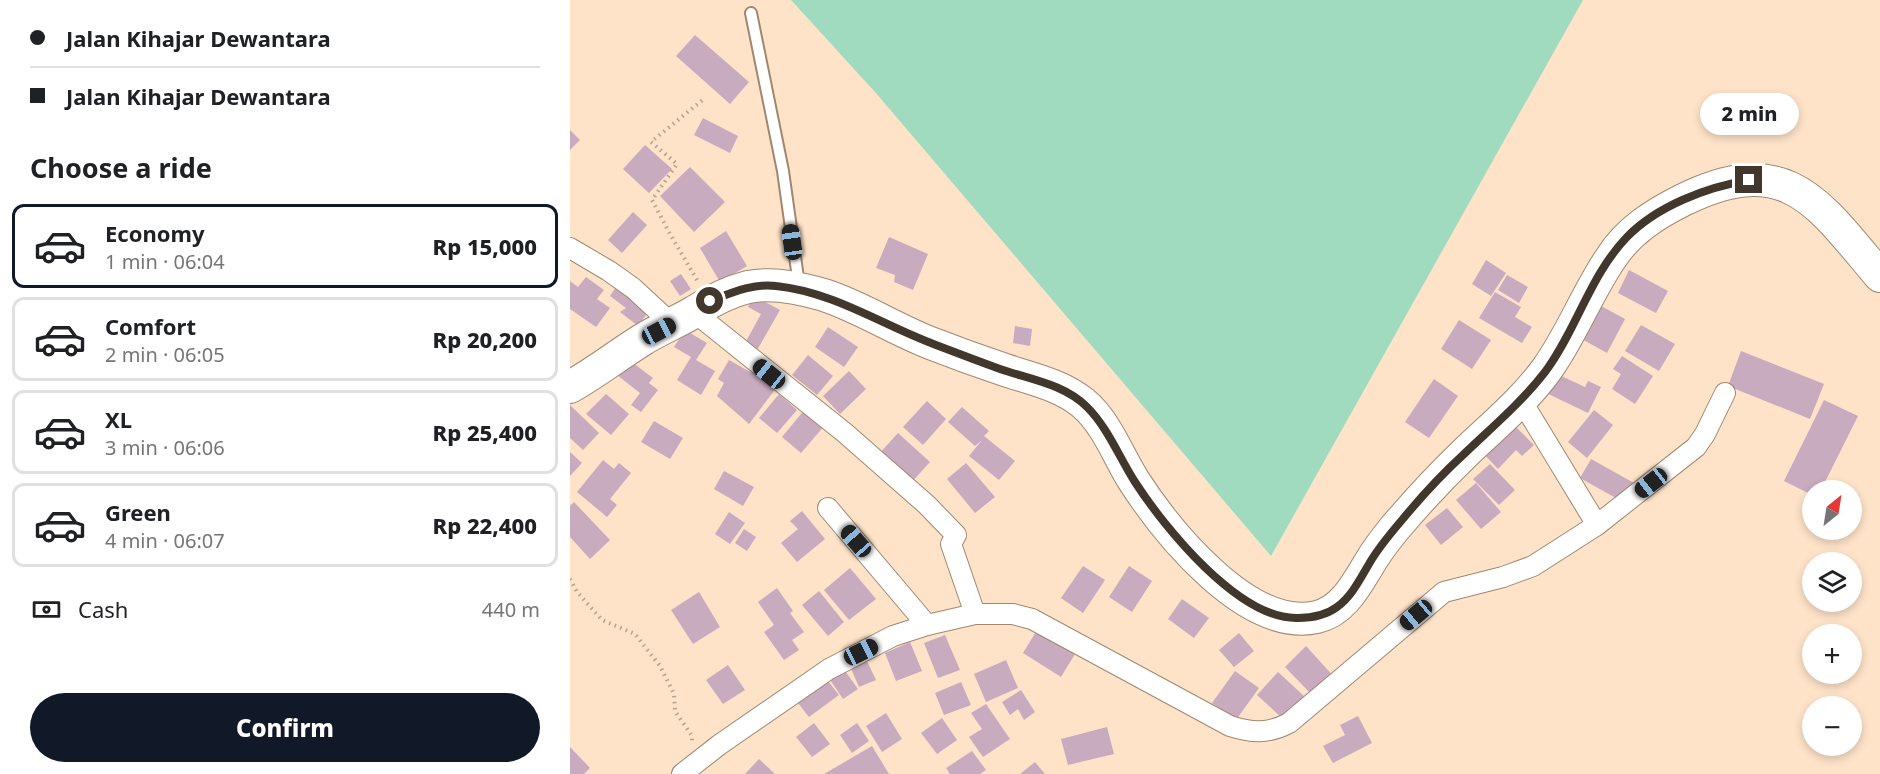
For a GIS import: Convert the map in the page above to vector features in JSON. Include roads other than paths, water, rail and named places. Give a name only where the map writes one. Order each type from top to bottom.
[{"type":"main road","points":[[570,387],[645,338],[692,312],[746,288],[771,285],[799,289],[845,303],[932,344],[1002,370],[1050,384],[1084,404],[1098,419],[1133,479],[1160,518],[1202,565],[1237,593],[1270,614],[1293,619],[1319,617],[1336,608],[1351,594],[1370,562],[1402,520],[1459,458],[1521,400],[1546,370],[1611,256],[1643,223],[1703,191],[1749,180],[1771,181],[1791,188],[1810,199],[1831,217],[1880,276]]},
{"type":"street","points":[[570,248],[633,288],[692,312],[845,433],[936,513],[956,535],[951,545],[975,614]]},
{"type":"street","points":[[688,769],[844,660],[893,636],[927,625],[975,614],[1013,614],[1032,620],[1230,726],[1262,733],[1277,730],[1289,723],[1444,592],[1503,577],[1533,566],[1597,525],[1696,447],[1725,393]]},
{"type":"street","points":[[1521,400],[1597,525]]},
{"type":"street","points":[[828,508],[927,625]]},
{"type":"lane","points":[[751,13],[783,171],[799,289]]}]
